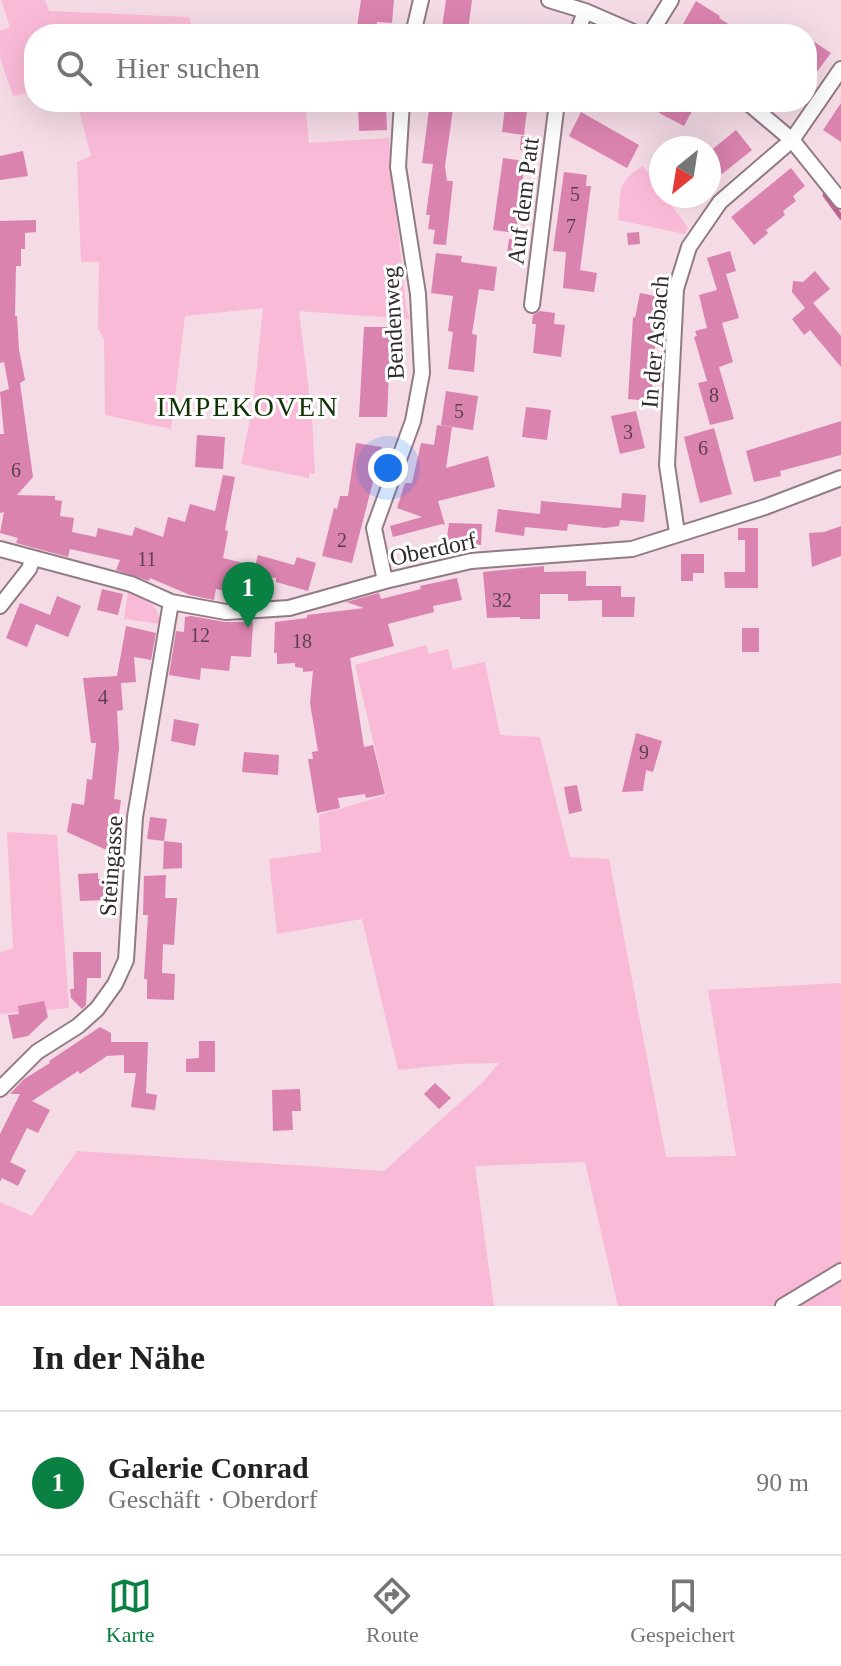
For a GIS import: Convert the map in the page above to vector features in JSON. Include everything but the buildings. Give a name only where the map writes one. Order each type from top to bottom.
[{"type":"street","points":[[415,24],[421,0]]},
{"type":"street","points":[[549,0],[615,24]]},
{"type":"street","points":[[656,24],[671,0]]},
{"type":"street","points":[[580,24],[585,11]]},
{"type":"street","name":"In der Asbach","points":[[817,104],[841,69]]},
{"type":"street","name":"Bendenweg","points":[[385,581],[374,528],[413,421],[422,373],[418,294],[398,167],[401,112]]},
{"type":"street","name":"Auf dem Patt","points":[[532,305],[556,112]]},
{"type":"street","points":[[759,112],[792,140],[841,201]]},
{"type":"street","name":"In der Asbach","points":[[677,533],[667,465],[676,289],[696,235],[720,202],[792,140],[811,112]]},
{"type":"street","name":"Oberdorf","points":[[0,549],[131,584],[171,602],[226,612],[289,608],[471,561],[632,549],[765,507],[841,478]]},
{"type":"street","points":[[0,606],[23,579],[33,558]]},
{"type":"street","name":"Steingasse","points":[[2,1086],[37,1052],[78,1026],[97,1009],[115,984],[126,960],[135,817],[171,602]]},
{"type":"street","points":[[783,1306],[841,1271]]},
{"type":"shaded area","points":[[1,0],[45,0],[49,11],[189,17],[191,24],[24,24],[24,94],[13,96],[0,58],[0,31],[10,27]]},
{"type":"shaded area","points":[[80,112],[306,112],[309,143],[389,138],[406,307],[410,319],[299,311],[312,416],[315,474],[309,473],[309,478],[241,464],[253,404],[263,308],[185,316],[171,429],[105,415],[104,339],[98,328],[99,262],[81,262],[77,162],[91,156]]},
{"type":"shaded area","points":[[643,166],[649,174],[649,208],[674,208],[688,228],[685,234],[618,220],[622,188]]},
{"type":"shaded area","points":[[128,592],[150,602],[157,611],[160,624],[124,619]]},
{"type":"shaded area","points":[[426,645],[429,654],[448,649],[453,669],[485,662],[500,735],[540,737],[570,857],[609,859],[666,1157],[736,1156],[708,990],[841,983],[841,1306],[618,1306],[585,1162],[475,1166],[494,1306],[0,1306],[0,1202],[32,1216],[77,1151],[384,1171],[483,1082],[499,1063],[398,1070],[362,919],[277,934],[269,859],[321,852],[319,815],[386,795],[355,665]]},
{"type":"shaded area","points":[[7,832],[57,835],[69,1008],[0,1014],[0,952],[13,948]]},
{"type":"waterway","points":[[825,195],[841,217]]},
{"type":"place","name":"Galerie Conrad","points":[[248,628]]},
{"type":"district","name":"IMPEKOVEN","points":[[248,406]]}]
